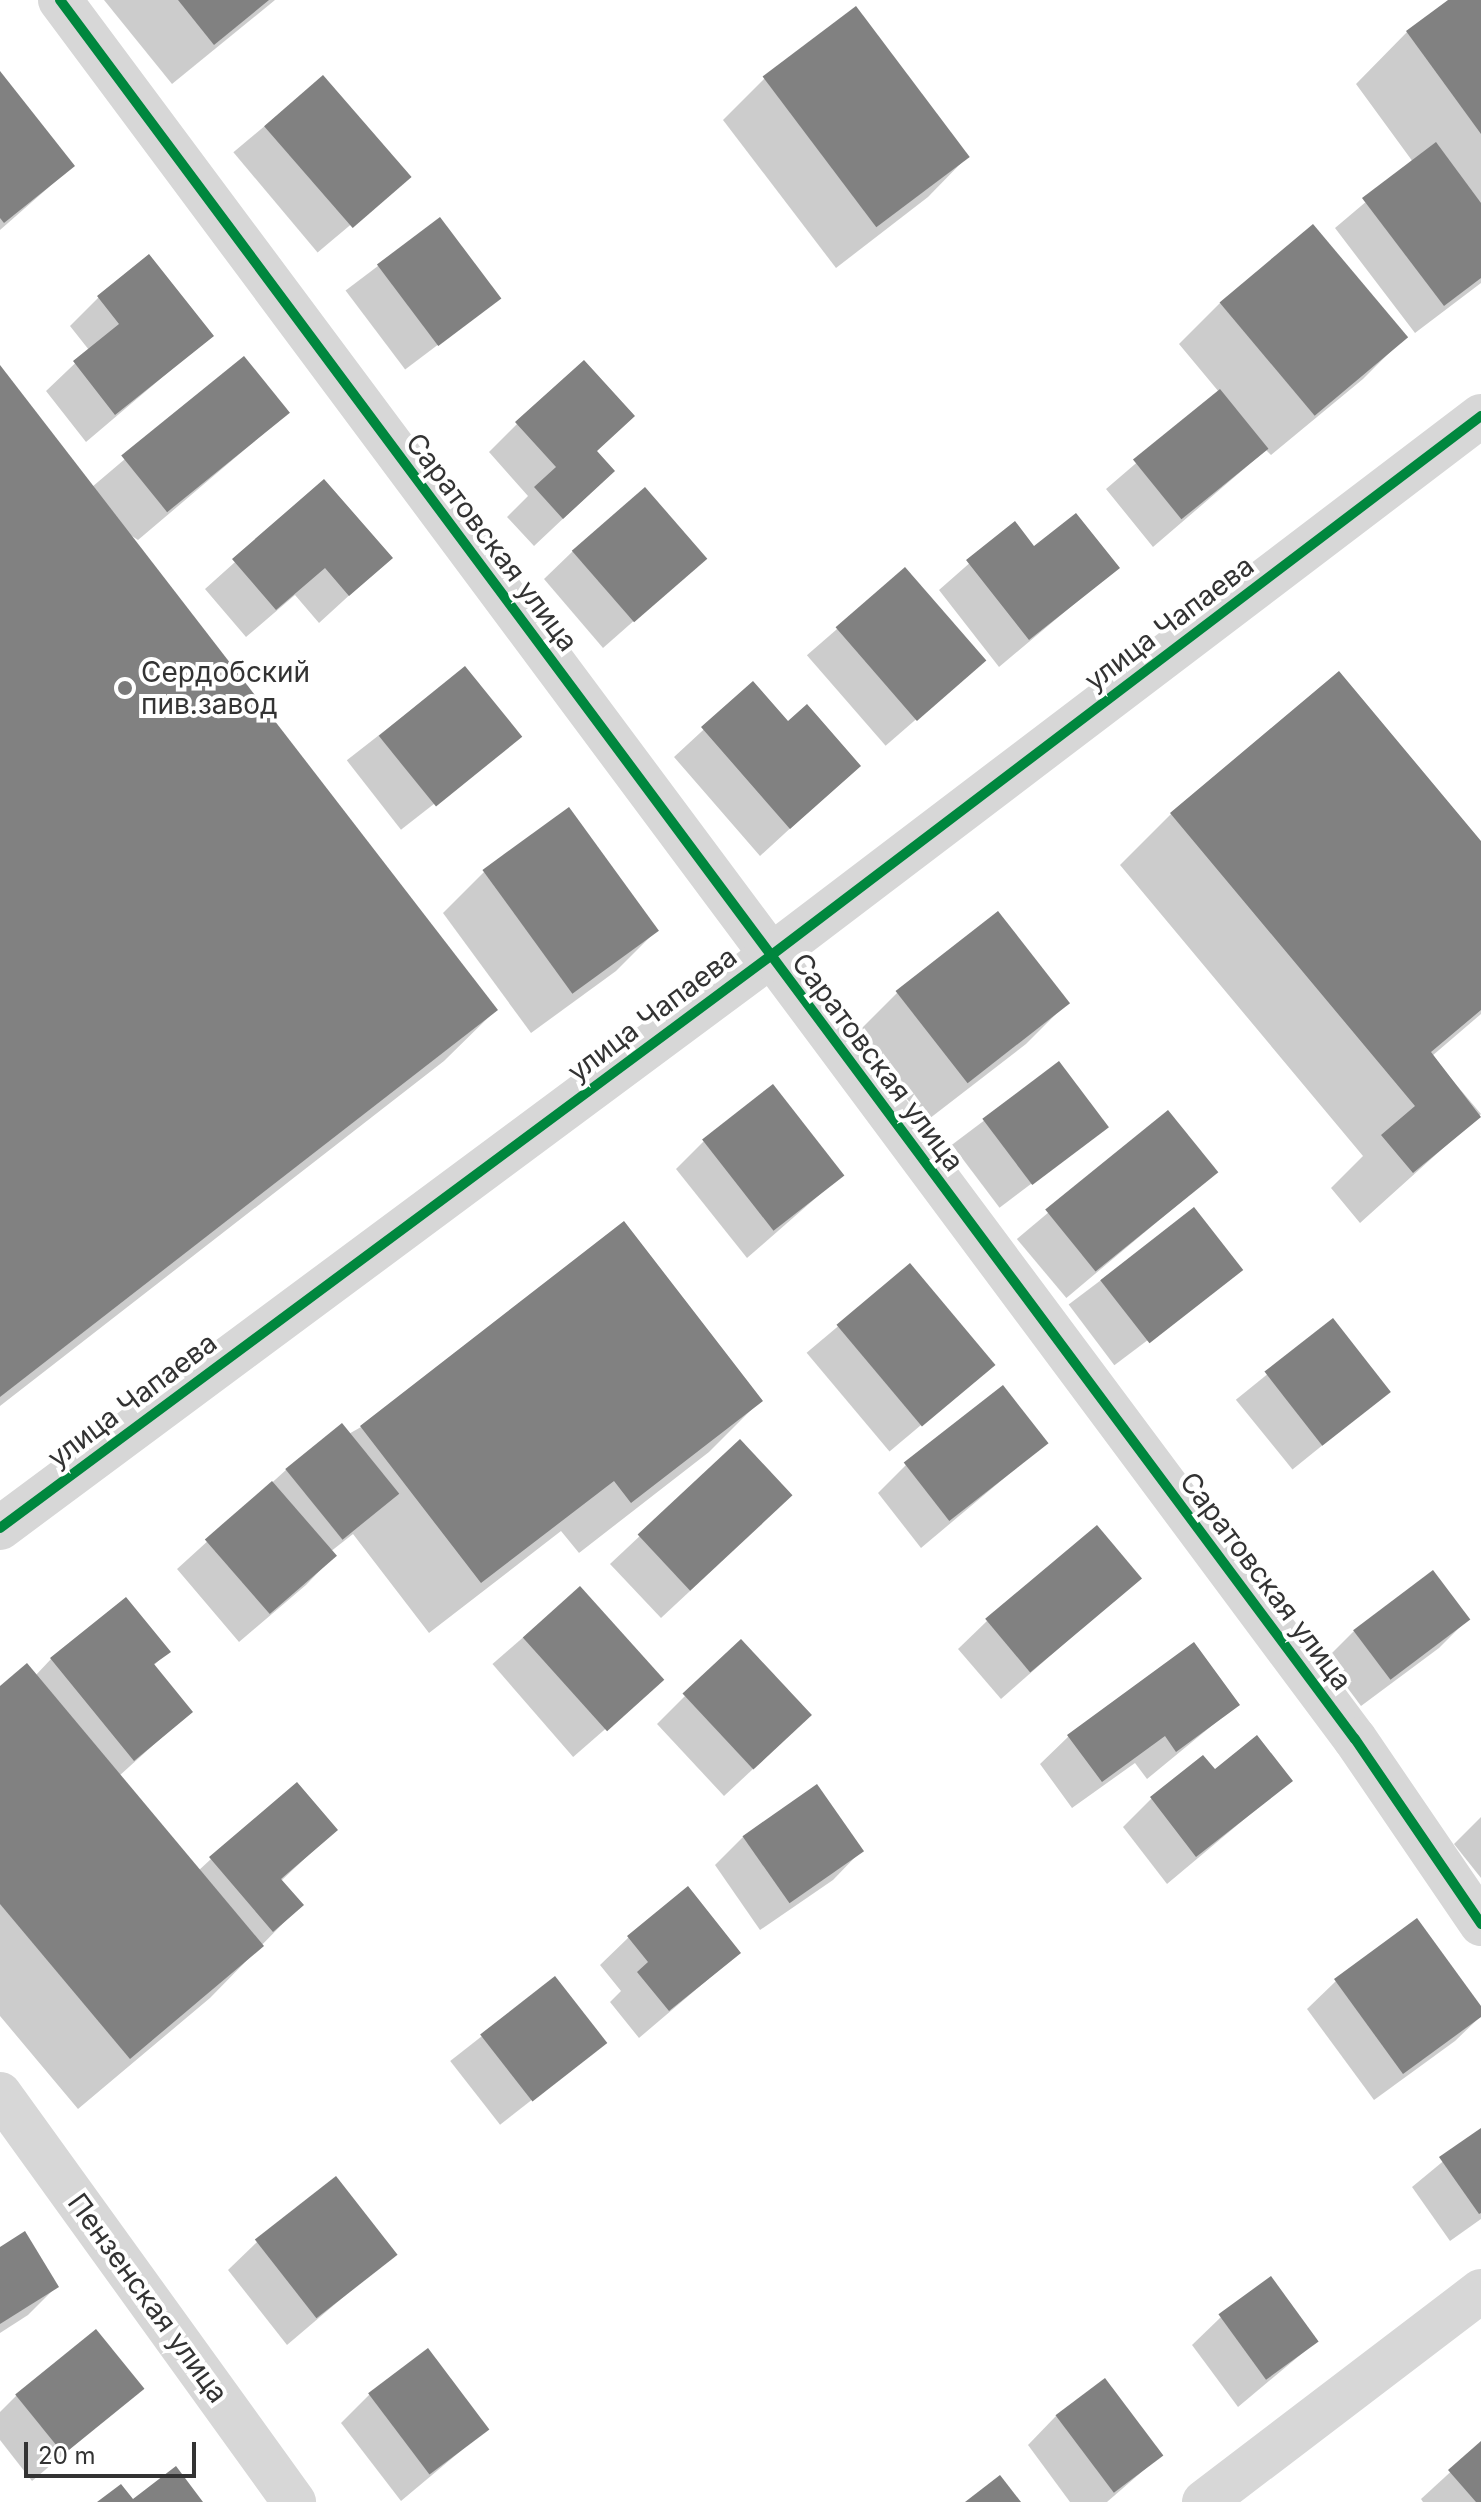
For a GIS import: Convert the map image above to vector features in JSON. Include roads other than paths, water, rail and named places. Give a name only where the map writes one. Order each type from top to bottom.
[{"type":"street","name":"Саратовская улица","points":[[60,0],[769,957],[1355,1739],[1481,1924]]},
{"type":"street","name":"улица Чапаева","points":[[0,1528],[769,957],[1481,416]]},
{"type":"street","name":"Пензенская улица","points":[[0,2094],[294,2502]]},
{"type":"street","points":[[1204,2502],[1481,2291]]},
{"type":"place","name":"Сердобский пив.завод","points":[[125,688]]}]
